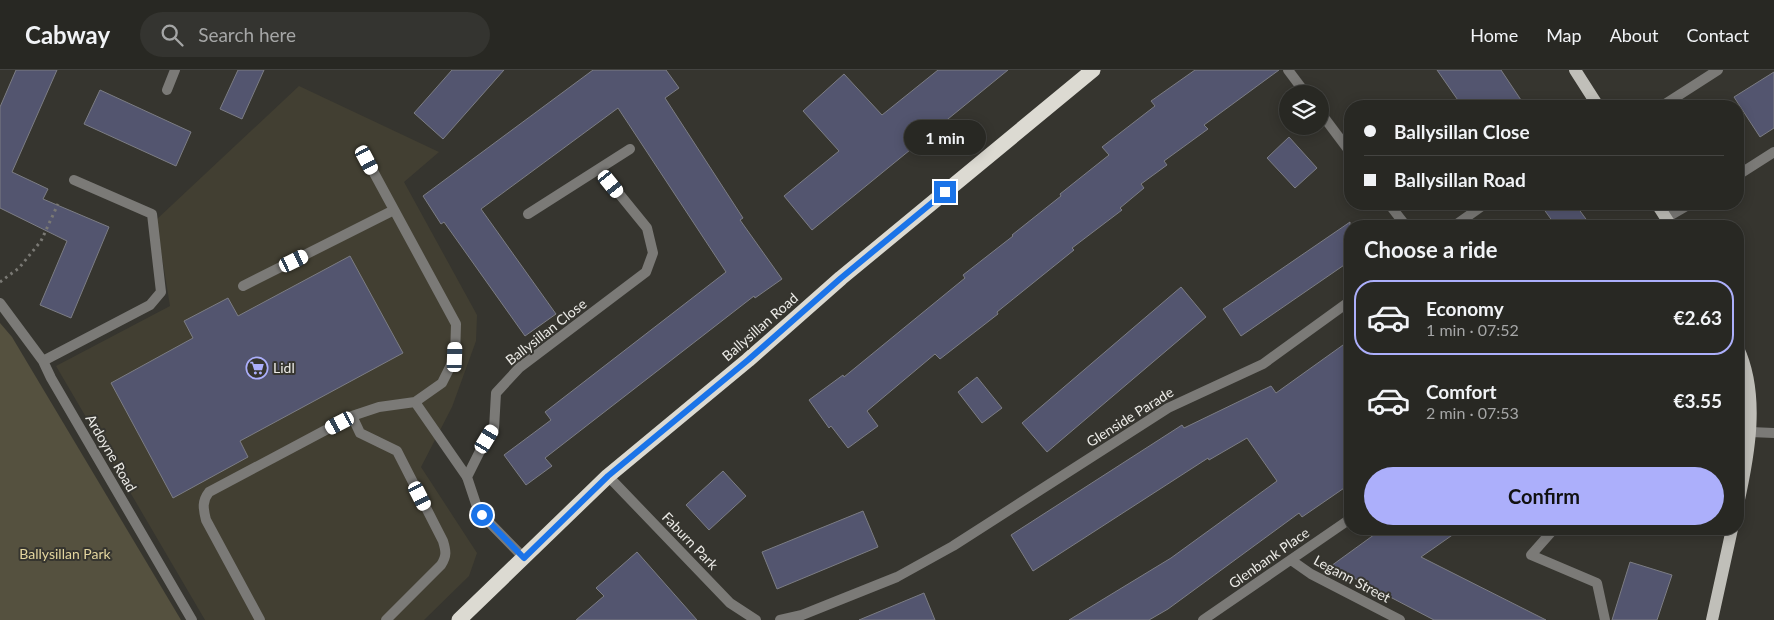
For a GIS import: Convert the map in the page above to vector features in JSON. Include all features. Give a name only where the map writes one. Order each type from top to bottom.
[{"type":"highway","name":"Ballysillan Road","points":[[459,620],[608,476],[748,360],[841,278],[1093,70]]},
{"type":"main road","points":[[1575,70],[1594,100]]},
{"type":"main road","points":[[1744,370],[1748,384],[1750,432],[1744,476]]},
{"type":"main road","points":[[1712,620],[1731,535]]},
{"type":"street","points":[[167,90],[175,70]]},
{"type":"street","points":[[1288,70],[1299,85]]},
{"type":"street","points":[[1671,100],[1718,70]]},
{"type":"street","points":[[1329,124],[1344,144]]},
{"type":"street","points":[[528,214],[630,149]]},
{"type":"street","points":[[1744,170],[1774,152]]},
{"type":"street","points":[[260,620],[206,520],[203,508],[204,498],[209,492],[352,416],[379,407],[415,402],[442,383],[455,357],[456,324],[367,160]]},
{"type":"street","name":"Ballysillan Close","points":[[467,477],[494,429],[496,393],[519,368],[646,272],[653,253],[647,228],[599,169]]},
{"type":"street","points":[[43,361],[150,305],[161,292],[152,214],[74,180]]},
{"type":"street","points":[[243,286],[394,210]]},
{"type":"street","points":[[1394,210],[1401,220]]},
{"type":"street","points":[[1463,220],[1477,210]]},
{"type":"street","points":[[1670,220],[1683,210]]},
{"type":"street","name":"Ardoyne Road","points":[[0,303],[43,361],[51,378],[192,620]]},
{"type":"street","name":"Glenside Parade","points":[[780,620],[802,615],[898,577],[953,546],[1168,408],[1263,364],[1344,305]]},
{"type":"street","points":[[415,402],[467,477],[476,504],[482,515],[524,558]]},
{"type":"street","points":[[352,416],[360,433],[397,450],[446,550],[446,558],[441,565],[386,620]]},
{"type":"street","points":[[1750,432],[1774,433]]},
{"type":"street","name":"Faburn Park","points":[[608,476],[730,603],[756,620]]},
{"type":"street","name":"Glenbank Place","points":[[1203,620],[1344,523]]},
{"type":"street","points":[[1549,535],[1531,555],[1598,583],[1605,620]]},
{"type":"street","name":"Legann Street","points":[[1291,560],[1311,574],[1400,620]]},
{"type":"path","points":[[0,282],[19,268],[41,241],[58,204]]},
{"type":"shaded area","points":[[299,86],[439,152],[404,182],[477,315],[476,341],[452,407],[421,467],[477,553],[469,576],[424,620],[205,620],[56,366],[170,306],[156,220]]},
{"type":"green space","name":"Ballysillan Park","points":[[0,323],[12,337],[181,620],[0,620]]},
{"type":"building","points":[[16,70],[57,70],[12,172],[48,189],[43,199],[109,227],[71,318],[40,305],[67,241],[0,208],[0,107]]},
{"type":"building","points":[[238,70],[264,70],[242,119],[220,109]]},
{"type":"building","points":[[452,70],[504,70],[443,139],[414,113]]},
{"type":"building","points":[[593,70],[666,70],[679,88],[665,98],[743,218],[740,220],[782,279],[755,298],[754,296],[545,458],[552,466],[526,485],[504,455],[551,420],[545,412],[726,272],[618,108],[481,209],[556,314],[525,336],[444,222],[441,224],[423,196]]},
{"type":"building","points":[[938,70],[1008,70],[812,230],[784,196],[839,151],[803,111],[844,74],[882,115]]},
{"type":"building","points":[[1195,70],[1279,70],[1204,125],[1208,129],[1164,161],[1167,165],[1141,184],[1144,188],[1120,208],[1122,210],[1072,248],[1074,250],[997,312],[998,314],[940,359],[935,354],[867,411],[878,426],[848,448],[831,426],[829,428],[809,400],[843,375],[844,377],[965,278],[963,275],[1013,236],[1061,196],[1060,194],[1109,155],[1102,147],[1155,106],[1151,101]]},
{"type":"building","points":[[1437,70],[1501,70],[1521,100],[1458,100]]},
{"type":"building","points":[[1774,72],[1774,128],[1760,137],[1744,112],[1744,100],[1736,100],[1734,97]]},
{"type":"building","points":[[100,90],[191,132],[176,166],[84,124]]},
{"type":"building","points":[[1289,137],[1317,168],[1295,188],[1267,158]]},
{"type":"building","points":[[1544,210],[1579,210],[1587,220],[1552,220]]},
{"type":"building","points":[[1344,226],[1344,265],[1241,336],[1223,309]]},
{"type":"building","name":"Lidl","points":[[350,256],[403,353],[240,441],[248,457],[173,498],[111,383],[193,338],[184,321],[228,298],[238,316]]},
{"type":"building","points":[[1181,287],[1206,317],[1047,452],[1022,423]]},
{"type":"building","points":[[1344,344],[1344,488],[1302,517],[1299,513],[1168,609],[1149,620],[1069,620],[1171,558],[1277,481],[1247,438],[1209,460],[1208,458],[1033,571],[1011,535],[1182,425],[1184,428],[1271,386],[1276,393]]},
{"type":"building","points":[[977,377],[1002,408],[982,423],[958,392]]},
{"type":"building","points":[[723,471],[746,496],[709,530],[686,505]]},
{"type":"building","points":[[863,511],[878,547],[777,589],[762,552]]},
{"type":"building","points":[[1374,535],[1452,535],[1421,557],[1546,620],[1434,620],[1331,566]]},
{"type":"building","points":[[637,552],[697,620],[576,620],[604,596],[596,588]]},
{"type":"building","points":[[1630,562],[1672,575],[1657,620],[1612,620]]},
{"type":"building","points":[[924,593],[935,620],[859,620]]},
{"type":"place","name":"Lidl","points":[[257,368]]},
{"type":"route","points":[[482,515],[524,558],[608,476],[748,360],[841,278],[945,192]]}]
